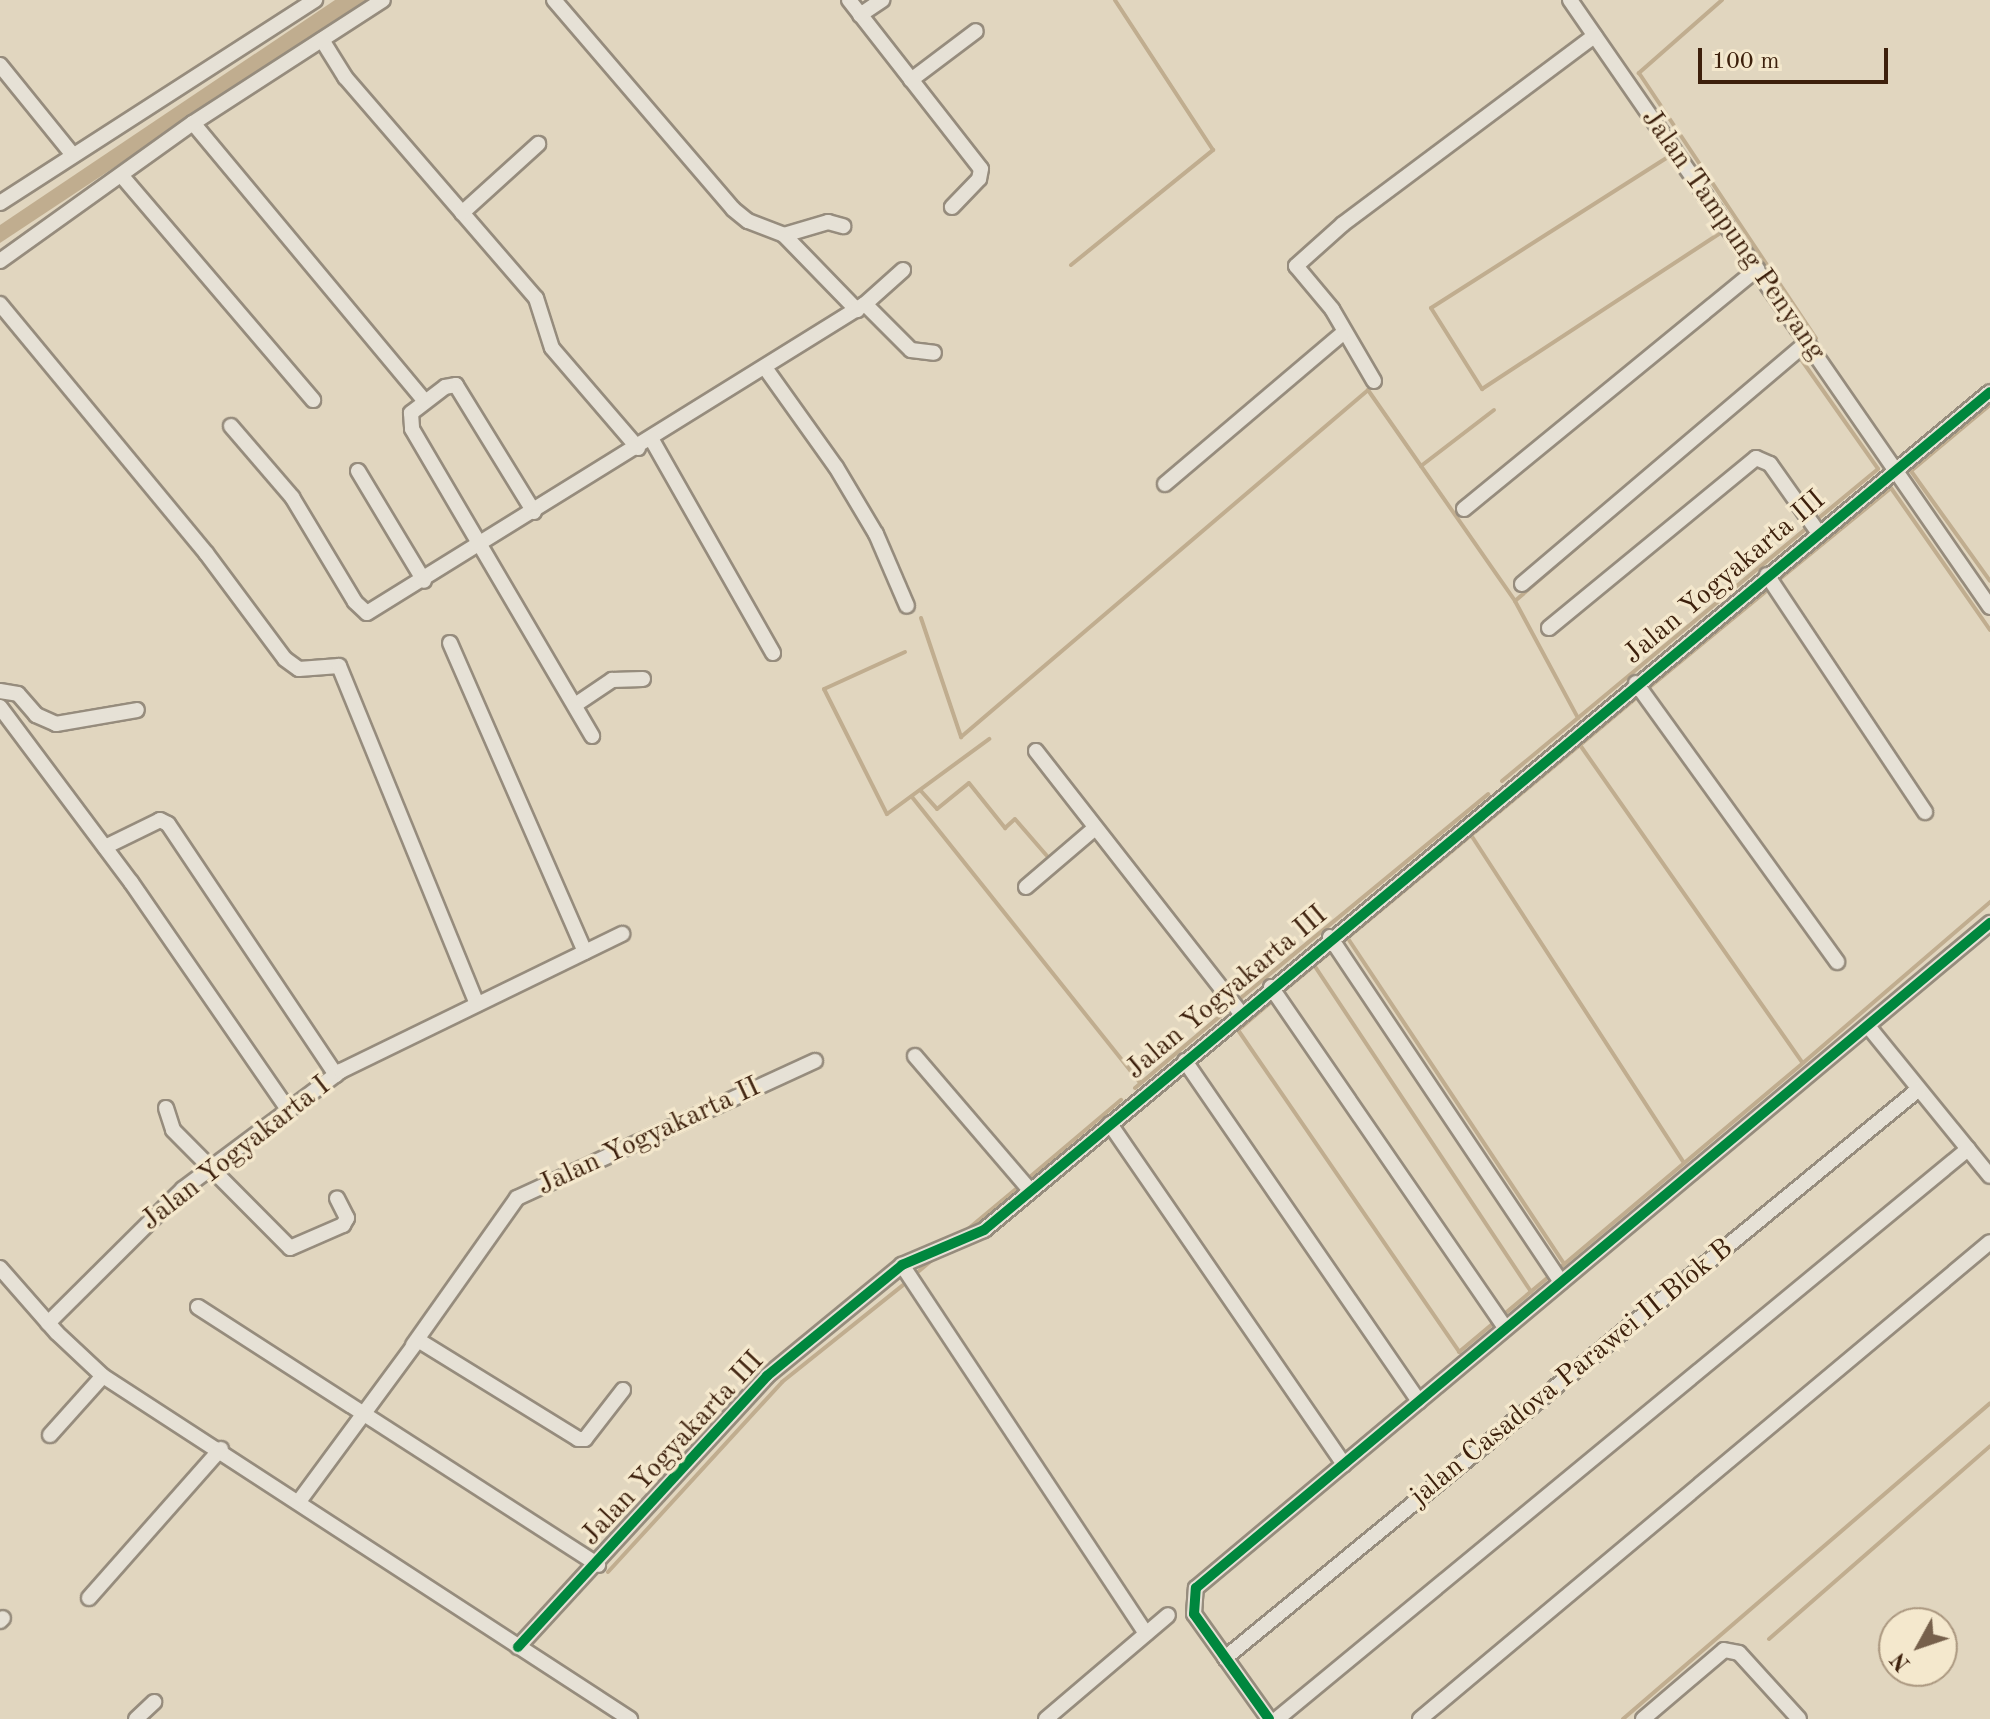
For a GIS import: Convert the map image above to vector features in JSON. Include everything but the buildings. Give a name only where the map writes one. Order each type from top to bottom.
[{"type":"street","points":[[0,203],[315,0]]},
{"type":"street","points":[[0,261],[193,123],[383,0]]},
{"type":"street","points":[[554,0],[733,209],[748,221],[784,235],[911,350],[934,353]]},
{"type":"street","points":[[849,0],[981,169],[979,179],[952,207]]},
{"type":"street","points":[[860,15],[882,0]]},
{"type":"street","name":"Jalan Tampung Penyang","points":[[1570,0],[1990,607]]},
{"type":"street","points":[[911,80],[976,31]]},
{"type":"street","points":[[1374,381],[1343,333],[1332,309],[1296,266],[1343,224],[1594,36]]},
{"type":"street","points":[[322,40],[345,77],[536,298],[552,348],[638,448]]},
{"type":"street","points":[[0,65],[73,155]]},
{"type":"street","points":[[193,123],[425,401]]},
{"type":"street","points":[[462,213],[538,144]]},
{"type":"street","points":[[121,175],[313,400]]},
{"type":"street","points":[[784,235],[828,222],[843,226]]},
{"type":"street","points":[[1464,509],[1757,269]]},
{"type":"street","points":[[231,426],[292,497],[360,610],[370,612],[483,546],[766,369],[861,307],[903,270]]},
{"type":"street","points":[[0,304],[206,553],[285,659],[299,669],[339,666],[477,1004]]},
{"type":"street","points":[[1165,484],[1343,333]]},
{"type":"street","points":[[1522,584],[1807,342]]},
{"type":"street","points":[[766,369],[836,467],[876,534],[907,606]]},
{"type":"street","points":[[534,512],[456,385],[425,401],[411,413],[410,423],[592,736]]},
{"type":"street","name":"Jalan Yogyakarta III","points":[[518,1647],[598,1565],[767,1376],[902,1265],[972,1237],[1990,392]]},
{"type":"street","points":[[652,440],[773,653]]},
{"type":"street","points":[[1549,628],[1756,458],[1770,464],[1818,532]]},
{"type":"street","points":[[358,471],[424,581]]},
{"type":"street","points":[[1767,575],[1925,812]]},
{"type":"street","points":[[450,643],[585,952]]},
{"type":"street","points":[[575,705],[612,680],[643,679]]},
{"type":"street","points":[[1636,683],[1837,962]]},
{"type":"street","points":[[0,691],[18,694],[36,715],[56,724],[137,710]]},
{"type":"street","points":[[0,707],[105,847],[287,1108]]},
{"type":"street","points":[[1036,751],[1241,1013]]},
{"type":"street","points":[[105,847],[160,820],[168,824],[336,1075]]},
{"type":"street","points":[[1026,887],[1095,828]]},
{"type":"street","points":[[1269,1719],[1194,1614],[1196,1588],[1990,923]]},
{"type":"street","name":"Jalan Yogyakarta I","points":[[48,1323],[91,1275],[209,1169],[287,1108],[336,1075],[622,934]]},
{"type":"street","points":[[1330,937],[1561,1282]]},
{"type":"street","points":[[1271,987],[1505,1328]]},
{"type":"street","points":[[1868,1026],[1990,1176]]},
{"type":"street","points":[[915,1056],[1030,1190]]},
{"type":"street","name":"Jalan Yogyakarta II","points":[[300,1500],[517,1198],[815,1061]]},
{"type":"street","points":[[1185,1061],[1419,1401]]},
{"type":"street","name":"jalan Casadova Parawei II Blok B","points":[[1225,1658],[1919,1089]]},
{"type":"street","points":[[166,1108],[173,1130],[290,1248],[343,1225],[347,1218],[337,1198]]},
{"type":"street","points":[[1110,1124],[1344,1464]]},
{"type":"street","points":[[1277,1719],[1968,1149]]},
{"type":"street","points":[[1420,1719],[1990,1242]]},
{"type":"street","points":[[902,1265],[1146,1633]]},
{"type":"street","points":[[0,1268],[48,1323],[103,1376],[300,1500],[630,1719]]},
{"type":"street","points":[[198,1307],[598,1565]]},
{"type":"street","points":[[413,1345],[423,1341],[578,1439],[585,1439],[623,1390]]},
{"type":"street","points":[[50,1435],[103,1376]]},
{"type":"street","points":[[89,1598],[221,1449]]},
{"type":"street","points":[[1046,1719],[1168,1615]]},
{"type":"street","points":[[1643,1719],[1724,1650],[1739,1653],[1799,1719]]},
{"type":"street","points":[[136,1719],[154,1702]]},
{"type":"shaded area","points":[[335,0],[367,0],[0,243],[0,225]]},
{"type":"waterway","points":[[1071,265],[1213,150],[1115,0]]},
{"type":"waterway","points":[[1722,0],[1639,73],[1816,338]]},
{"type":"waterway","points":[[1668,157],[1431,308],[1482,389],[1719,234]]},
{"type":"waterway","points":[[1798,355],[1878,469],[1820,517]]},
{"type":"waterway","points":[[921,618],[961,737],[1368,390],[1515,601],[1578,718]]},
{"type":"waterway","points":[[1990,405],[1911,471],[1990,581]]},
{"type":"waterway","points":[[1421,466],[1494,410]]},
{"type":"waterway","points":[[1515,601],[1661,475]]},
{"type":"waterway","points":[[1781,578],[1891,488],[1990,630]]},
{"type":"waterway","points":[[1502,781],[1804,530]]},
{"type":"waterway","points":[[1651,686],[1765,592]]},
{"type":"waterway","points":[[905,652],[824,689],[887,814],[989,739]]},
{"type":"waterway","points":[[1635,699],[1580,745],[1803,1063],[1990,902]]},
{"type":"waterway","points":[[1286,989],[1580,745]]},
{"type":"waterway","points":[[921,791],[937,809],[969,783],[1005,828],[1015,819],[1047,856]]},
{"type":"waterway","points":[[1242,997],[1488,794]]},
{"type":"waterway","points":[[912,797],[1140,1083]]},
{"type":"waterway","points":[[1471,835],[1684,1163]]},
{"type":"waterway","points":[[1347,937],[1564,1264]]},
{"type":"waterway","points":[[1314,965],[1531,1292]]},
{"type":"waterway","points":[[1270,1003],[1238,1030],[1459,1352],[1546,1279]]},
{"type":"waterway","points":[[1135,1088],[1226,1011]]},
{"type":"waterway","points":[[1562,1266],[1802,1064]]},
{"type":"waterway","points":[[1031,1176],[1121,1100]]},
{"type":"waterway","points":[[968,1229],[1016,1189]]},
{"type":"waterway","points":[[919,1271],[932,1260]]},
{"type":"waterway","points":[[608,1572],[782,1382],[903,1285]]},
{"type":"waterway","points":[[1623,1719],[1990,1403]]},
{"type":"waterway","points":[[1769,1639],[1990,1446]]},
{"type":"cycle path","points":[[518,1647],[767,1376],[902,1265],[984,1230],[1990,392]]},
{"type":"cycle path","points":[[1269,1719],[1194,1614],[1196,1588],[1990,923]]}]
